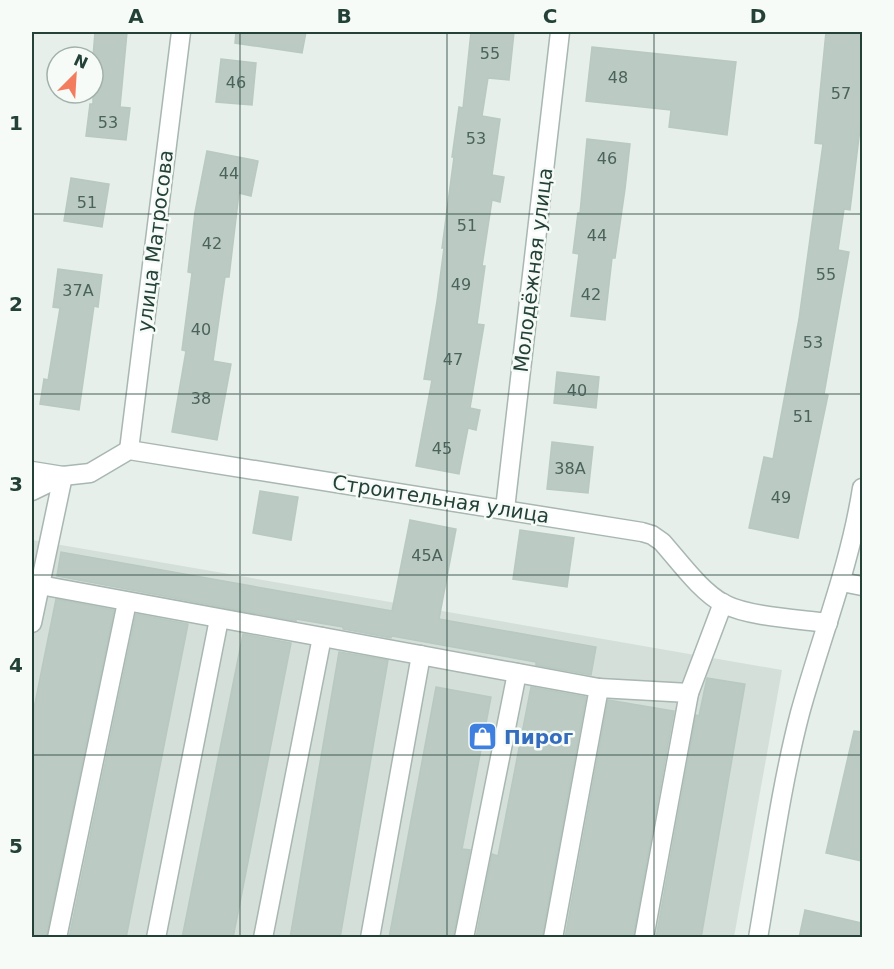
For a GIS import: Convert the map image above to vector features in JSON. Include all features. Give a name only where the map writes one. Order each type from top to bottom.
[{"type":"street","name":"улица Матросова","points":[[129,450],[181,32]]},
{"type":"street","name":"Молодёжная улица","points":[[505,509],[560,32]]},
{"type":"street","points":[[32,471],[63,476],[90,473],[129,450]]},
{"type":"street","name":"Строительная улица","points":[[129,450],[642,532],[662,542],[710,594],[723,603],[740,610],[828,623]]},
{"type":"street","points":[[32,491],[63,476]]},
{"type":"street","points":[[32,623],[63,476]]},
{"type":"street","points":[[758,938],[795,737],[811,676],[842,582],[853,539],[862,488]]},
{"type":"street","points":[[842,582],[862,586]]},
{"type":"street","points":[[40,585],[599,688],[688,693]]},
{"type":"street","points":[[57,938],[127,602]]},
{"type":"street","points":[[644,938],[688,693],[723,603]]},
{"type":"street","points":[[156,938],[219,619]]},
{"type":"street","points":[[263,938],[322,637]]},
{"type":"street","points":[[370,938],[421,656]]},
{"type":"street","points":[[464,938],[517,674]]},
{"type":"street","points":[[553,938],[599,688]]},
{"type":"shaded area","points":[[32,540],[782,670],[734,937],[32,937]]},
{"type":"building","points":[[95,32],[127,32],[120,107],[130,108],[126,140],[86,136],[90,105],[105,105],[105,45],[94,45]]},
{"type":"building","points":[[236,32],[306,32],[302,53],[235,43]]},
{"type":"building","points":[[471,32],[514,32],[509,80],[488,78],[482,116],[500,119],[492,175],[504,177],[500,202],[492,200],[482,266],[485,266],[477,324],[484,325],[470,408],[480,410],[476,430],[468,428],[459,474],[416,466],[432,380],[424,379],[437,301],[454,157],[452,157],[459,107],[463,108]]},
{"type":"building","points":[[826,32],[862,32],[862,113],[850,210],[844,209],[838,250],[849,252],[824,394],[828,395],[798,538],[749,528],[764,457],[773,459],[799,319],[823,144],[815,143]]},
{"type":"building","points":[[592,47],[736,62],[727,135],[669,127],[671,110],[586,101]]},
{"type":"building","points":[[221,59],[256,63],[252,105],[216,102]]},
{"type":"building","points":[[587,139],[630,144],[605,320],[571,316],[579,254],[573,253],[578,213],[580,213]]},
{"type":"building","points":[[207,151],[258,161],[251,196],[239,193],[229,277],[225,277],[213,361],[231,364],[217,440],[172,432],[186,351],[182,350],[192,273],[188,272],[195,212]]},
{"type":"building","points":[[71,178],[109,184],[102,227],[64,221]]},
{"type":"building","points":[[58,269],[102,275],[98,307],[94,306],[79,410],[40,404],[44,379],[48,380],[60,308],[53,307]]},
{"type":"building","points":[[557,372],[599,377],[596,408],[554,403]]},
{"type":"building","points":[[552,442],[593,447],[588,493],[547,489]]},
{"type":"building","points":[[260,491],[298,497],[291,540],[253,533]]},
{"type":"building","points":[[410,520],[456,529],[439,619],[596,647],[591,675],[536,665],[536,662],[392,636],[391,638],[343,629],[343,627],[296,619],[296,621],[57,576],[61,552],[392,611]]},
{"type":"building","points":[[520,530],[574,538],[567,587],[513,579]]},
{"type":"building","points":[[56,599],[114,610],[46,938],[32,938],[32,718]]},
{"type":"building","points":[[136,614],[188,624],[126,938],[69,938]]},
{"type":"building","points":[[243,634],[291,643],[233,938],[182,938]]},
{"type":"building","points":[[339,652],[388,660],[340,938],[290,938]]},
{"type":"building","points":[[707,678],[745,684],[701,938],[656,938],[696,715],[699,716]]},
{"type":"building","points":[[436,687],[491,697],[462,849],[470,850],[453,938],[389,938]]},
{"type":"building","points":[[531,687],[586,697],[542,938],[476,938],[492,854],[498,856]]},
{"type":"building","points":[[608,700],[674,711],[633,938],[565,938]]},
{"type":"building","points":[[854,731],[862,732],[862,861],[826,853]]},
{"type":"building","points":[[805,910],[862,923],[862,938],[799,938]]},
{"type":"place","name":"Пирог","points":[[483,737]]}]
